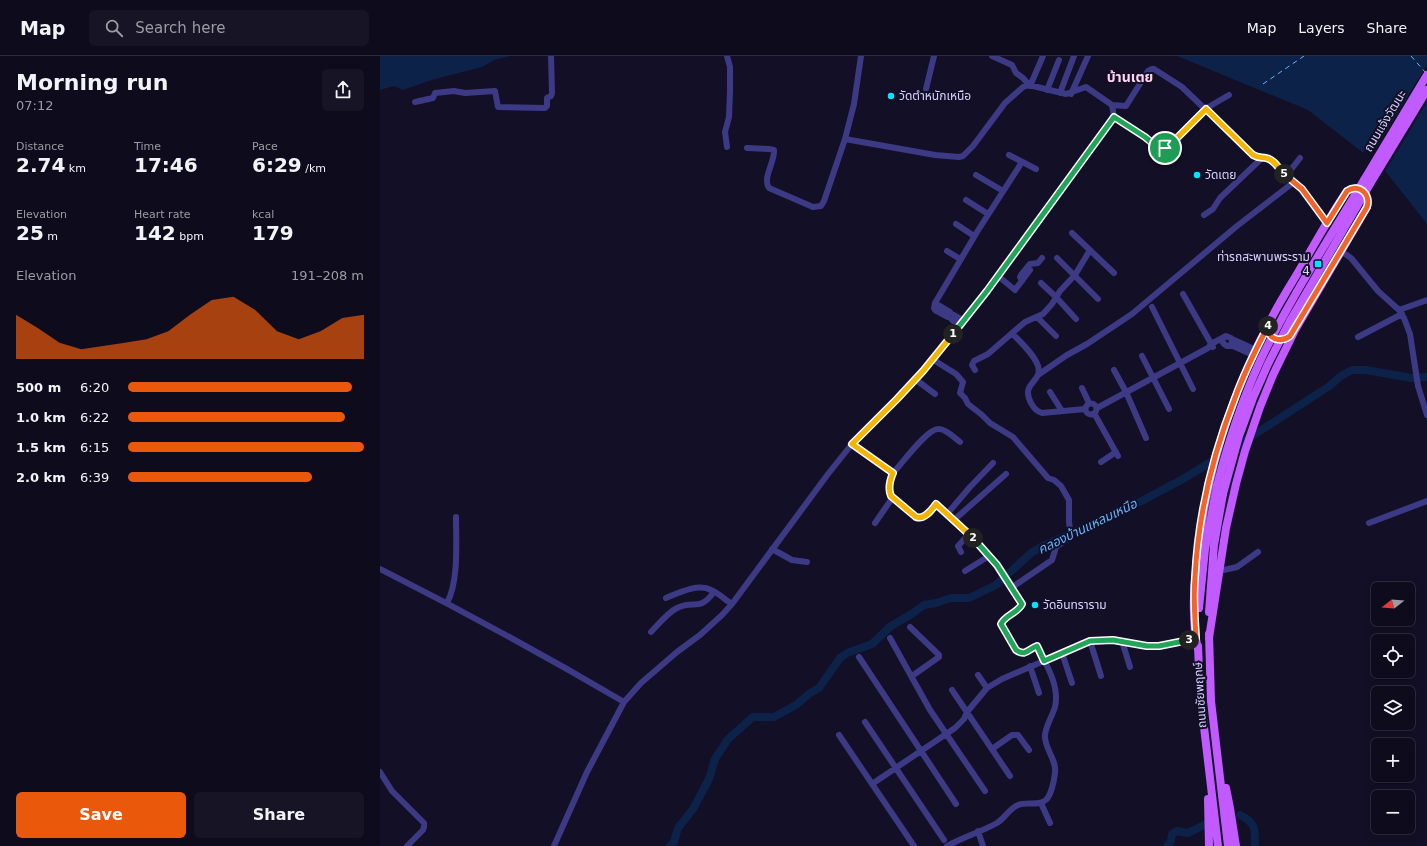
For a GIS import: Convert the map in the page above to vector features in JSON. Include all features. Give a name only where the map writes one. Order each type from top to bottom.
[{"type":"main road","name":"ถนนแจ้งวัฒนะ","points":[[1367,182],[1427,75]]},
{"type":"main road","name":"ถนนแจ้งวัฒนะ","points":[[1367,182],[1427,90]]},
{"type":"main road","name":"ถนนชัยพฤกษ์","points":[[1218,846],[1200,693],[1198,650],[1202,571],[1217,486],[1237,417],[1261,360],[1282,318],[1309,272],[1367,182]]},
{"type":"main road","name":"ถนนชัยพฤกษ์","points":[[1228,846],[1210,681],[1209,638],[1214,545],[1224,494],[1239,436],[1253,398],[1268,364],[1290,321],[1367,182]]},
{"type":"main road","name":"ถนนชัยพฤกษ์","points":[[1198,650],[1196,638],[1195,576],[1205,503],[1221,439],[1235,397],[1270,321],[1327,223],[1347,191],[1357,188],[1363,190],[1368,199],[1367,207],[1294,330],[1273,375],[1246,447],[1230,513],[1209,638]]},
{"type":"main road","points":[[1270,321],[1270,335],[1277,340],[1288,338],[1294,330]]},
{"type":"main road","points":[[1217,752],[1230,808],[1236,846]]},
{"type":"main road","points":[[1207,754],[1209,846]]},
{"type":"street","points":[[415,102],[434,98],[435,93],[454,91],[465,93],[495,91],[498,108],[545,108],[547,106],[547,98],[551,96],[552,93],[551,56]]},
{"type":"street","points":[[726,147],[725,132],[730,117],[730,67],[727,56]]},
{"type":"street","points":[[747,148],[774,150],[774,156],[767,182],[769,188],[816,207],[821,206],[845,140],[854,104],[861,56]]},
{"type":"street","points":[[926,89],[934,56]]},
{"type":"street","points":[[992,56],[1012,66],[1017,74],[1030,85],[1066,94],[1071,94],[1082,88],[1086,88],[1112,105],[1126,106],[1148,71],[1152,69],[1162,73],[1182,87],[1253,155],[1271,160],[1286,176],[1304,191],[1327,223]]},
{"type":"street","points":[[845,140],[935,155],[963,156],[973,146],[1005,103],[1023,87],[1030,85],[1043,56]]},
{"type":"street","points":[[1060,93],[1074,56]]},
{"type":"street","points":[[1071,94],[1088,56]]},
{"type":"street","points":[[1047,90],[1059,60]]},
{"type":"street","points":[[1114,117],[1156,146],[1165,148],[1169,146],[1206,109],[1229,95]]},
{"type":"street","points":[[554,846],[587,772],[624,702],[641,683],[677,652],[700,635],[732,604],[852,444],[915,379],[962,323],[1114,117],[1112,105]]},
{"type":"street","points":[[1009,155],[1036,169]]},
{"type":"street","points":[[1204,215],[1213,208],[1220,198],[1262,158]]},
{"type":"street","points":[[1286,176],[1300,158]]},
{"type":"street","points":[[962,323],[934,306],[974,236],[1022,162]]},
{"type":"street","points":[[976,175],[1003,191]]},
{"type":"street","points":[[1101,462],[1117,454],[1096,411],[1095,405],[1062,411],[1037,412],[1027,393],[1029,388],[1038,375],[1132,314],[1237,226],[1294,182]]},
{"type":"street","points":[[966,200],[988,214]]},
{"type":"street","points":[[956,224],[974,236]]},
{"type":"street","points":[[1072,233],[1114,273]]},
{"type":"street","points":[[975,370],[972,365],[974,361],[988,354],[1026,322],[1048,310],[1056,297],[1075,275],[1090,250]]},
{"type":"street","points":[[947,251],[960,259]]},
{"type":"street","points":[[1341,251],[1351,258],[1378,291],[1401,312],[1410,334],[1415,372],[1427,415]]},
{"type":"street","points":[[1022,281],[1020,276],[1030,264],[1038,263],[1042,258]]},
{"type":"street","points":[[1057,258],[1098,299]]},
{"type":"street","points":[[998,276],[1013,289],[1017,288],[1030,270]]},
{"type":"street","points":[[1041,283],[1076,319]]},
{"type":"street","points":[[1183,294],[1211,346]]},
{"type":"street","points":[[1358,337],[1401,312],[1427,300]]},
{"type":"street","points":[[1152,307],[1193,389]]},
{"type":"street","points":[[1037,316],[1056,336]]},
{"type":"street","points":[[1012,333],[1034,358],[1038,365],[1038,375]]},
{"type":"street","points":[[1082,388],[1089,414],[1152,377],[1211,346],[1224,337],[1230,336],[1232,339],[1255,352]]},
{"type":"street","points":[[1224,337],[1222,341],[1226,345]]},
{"type":"street","points":[[1226,345],[1232,343],[1232,339]]},
{"type":"street","points":[[1211,346],[1234,346],[1255,352]]},
{"type":"street","points":[[1142,356],[1169,409]]},
{"type":"street","points":[[932,359],[956,374],[962,381],[960,393],[966,399],[968,404],[990,423],[1013,437],[1048,478],[1054,480],[1061,486],[1070,502],[1069,522],[1071,533],[1056,547],[1052,560],[1011,588]]},
{"type":"street","points":[[1114,370],[1126,392],[1146,438]]},
{"type":"street","points":[[915,379],[935,394]]},
{"type":"street","points":[[1419,388],[1427,389]]},
{"type":"street","points":[[1050,392],[1062,411]]},
{"type":"street","points":[[947,846],[997,822],[1018,805],[1041,803],[1051,792],[1055,767],[1045,743],[1045,737],[1046,728],[1057,698],[1056,689],[1037,646],[1024,653],[1020,653],[1016,650],[1001,624],[1005,618],[1022,606],[1020,599],[989,556],[969,534],[936,504],[924,516],[919,518],[916,517],[890,493],[889,489],[893,473],[934,429],[938,428],[943,430],[960,442]]},
{"type":"street","points":[[852,444],[893,473]]},
{"type":"street","points":[[947,514],[993,463]]},
{"type":"street","points":[[954,520],[1006,474]]},
{"type":"street","points":[[875,524],[893,497]]},
{"type":"street","points":[[1369,523],[1427,501]]},
{"type":"street","points":[[447,603],[453,590],[456,517]]},
{"type":"street","points":[[961,552],[958,546],[969,534]]},
{"type":"street","points":[[772,549],[793,561],[807,562]]},
{"type":"street","points":[[1219,572],[1237,567],[1258,552]]},
{"type":"street","points":[[965,571],[989,556]]},
{"type":"street","points":[[380,568],[522,643],[624,702]]},
{"type":"street","points":[[666,598],[692,589],[710,589],[732,604]]},
{"type":"street","points":[[651,632],[676,609],[686,606],[701,605],[708,600],[714,592]]},
{"type":"street","points":[[910,628],[939,655],[939,657],[912,676]]},
{"type":"street","points":[[890,638],[930,710],[985,791]]},
{"type":"street","points":[[872,784],[895,767],[946,735],[964,719],[967,712],[987,688],[1030,666],[1090,641],[1113,640],[1147,646],[1159,646],[1196,638]]},
{"type":"street","points":[[1090,641],[1101,676]]},
{"type":"street","points":[[1122,642],[1130,668]]},
{"type":"street","points":[[1062,653],[1072,683]]},
{"type":"street","points":[[859,657],[956,804]]},
{"type":"street","points":[[1030,666],[1039,693]]},
{"type":"street","points":[[978,675],[987,688]]},
{"type":"street","points":[[952,690],[1010,776]]},
{"type":"street","points":[[865,722],[944,840]]},
{"type":"street","points":[[992,749],[1012,735],[1016,734],[1029,750]]},
{"type":"street","points":[[839,735],[914,846]]},
{"type":"street","points":[[380,772],[392,791],[424,823],[423,830],[406,846]]},
{"type":"street","points":[[1041,803],[1050,823]]},
{"type":"street","points":[[978,831],[983,846]]},
{"type":"water","points":[[380,56],[510,56],[494,60],[482,67],[435,79],[403,90],[394,86],[380,90]]},
{"type":"water","points":[[1177,56],[1427,56],[1427,224],[1386,172],[1308,110]]},
{"type":"pier","points":[[1427,65],[1427,102],[1384,173],[1363,153],[1370,144],[1376,148]]},
{"type":"waterway","name":"คลองบ้านแหลมเหนือ","points":[[1232,449],[1352,370],[1366,370],[1412,378],[1427,377]]},
{"type":"waterway","name":"คลองบ้านแหลมเหนือ","points":[[670,846],[674,842],[678,828],[693,809],[709,779],[715,759],[728,739],[753,717],[774,717],[796,705],[810,693],[819,688],[840,658],[847,653],[872,644],[891,626],[924,605],[951,598],[969,598],[996,585],[1031,553],[1041,547],[1134,505],[1183,479],[1219,457]]},
{"type":"waterway","points":[[1240,815],[1249,821],[1254,827],[1255,846]]},
{"type":"waterway","points":[[1167,846],[1171,841],[1172,834],[1177,831],[1188,833],[1204,825]]},
{"type":"ferry route","points":[[1263,84],[1304,56]]},
{"type":"ferry route","points":[[1411,56],[1425,72]]},
{"type":"place","name":"วัดตำหนักเหนือ","points":[[891,96]]},
{"type":"place","name":"วัดเตย","points":[[1197,175]]},
{"type":"place","name":"ท่ารถสะพานพระราม 4","points":[[1318,264]]},
{"type":"place","name":"วัดอินทราราม","points":[[1035,605]]},
{"type":"district","name":"บ้านเตย","points":[[1130,77]]},
{"type":"route","points":[[1206,109],[1253,155],[1259,158],[1267,158],[1276,164],[1283,174],[1302,189],[1327,223],[1339,202],[1350,189],[1357,188],[1363,190],[1367,195],[1368,203],[1290,336],[1285,339],[1277,340],[1270,335],[1268,328],[1270,321],[1235,397],[1213,469],[1200,529],[1194,588],[1196,638],[1159,646],[1147,646],[1113,640],[1090,641],[1044,661],[1037,646],[1024,653],[1020,653],[1016,650],[1006,633],[1001,624],[1002,622],[1007,616],[1020,608],[1022,604],[997,565],[976,540],[936,504],[922,518],[916,517],[891,496],[889,489],[893,473],[852,444],[923,371],[987,291],[1114,117],[1156,146],[1165,148],[1169,146],[1195,118],[1206,109]]}]
